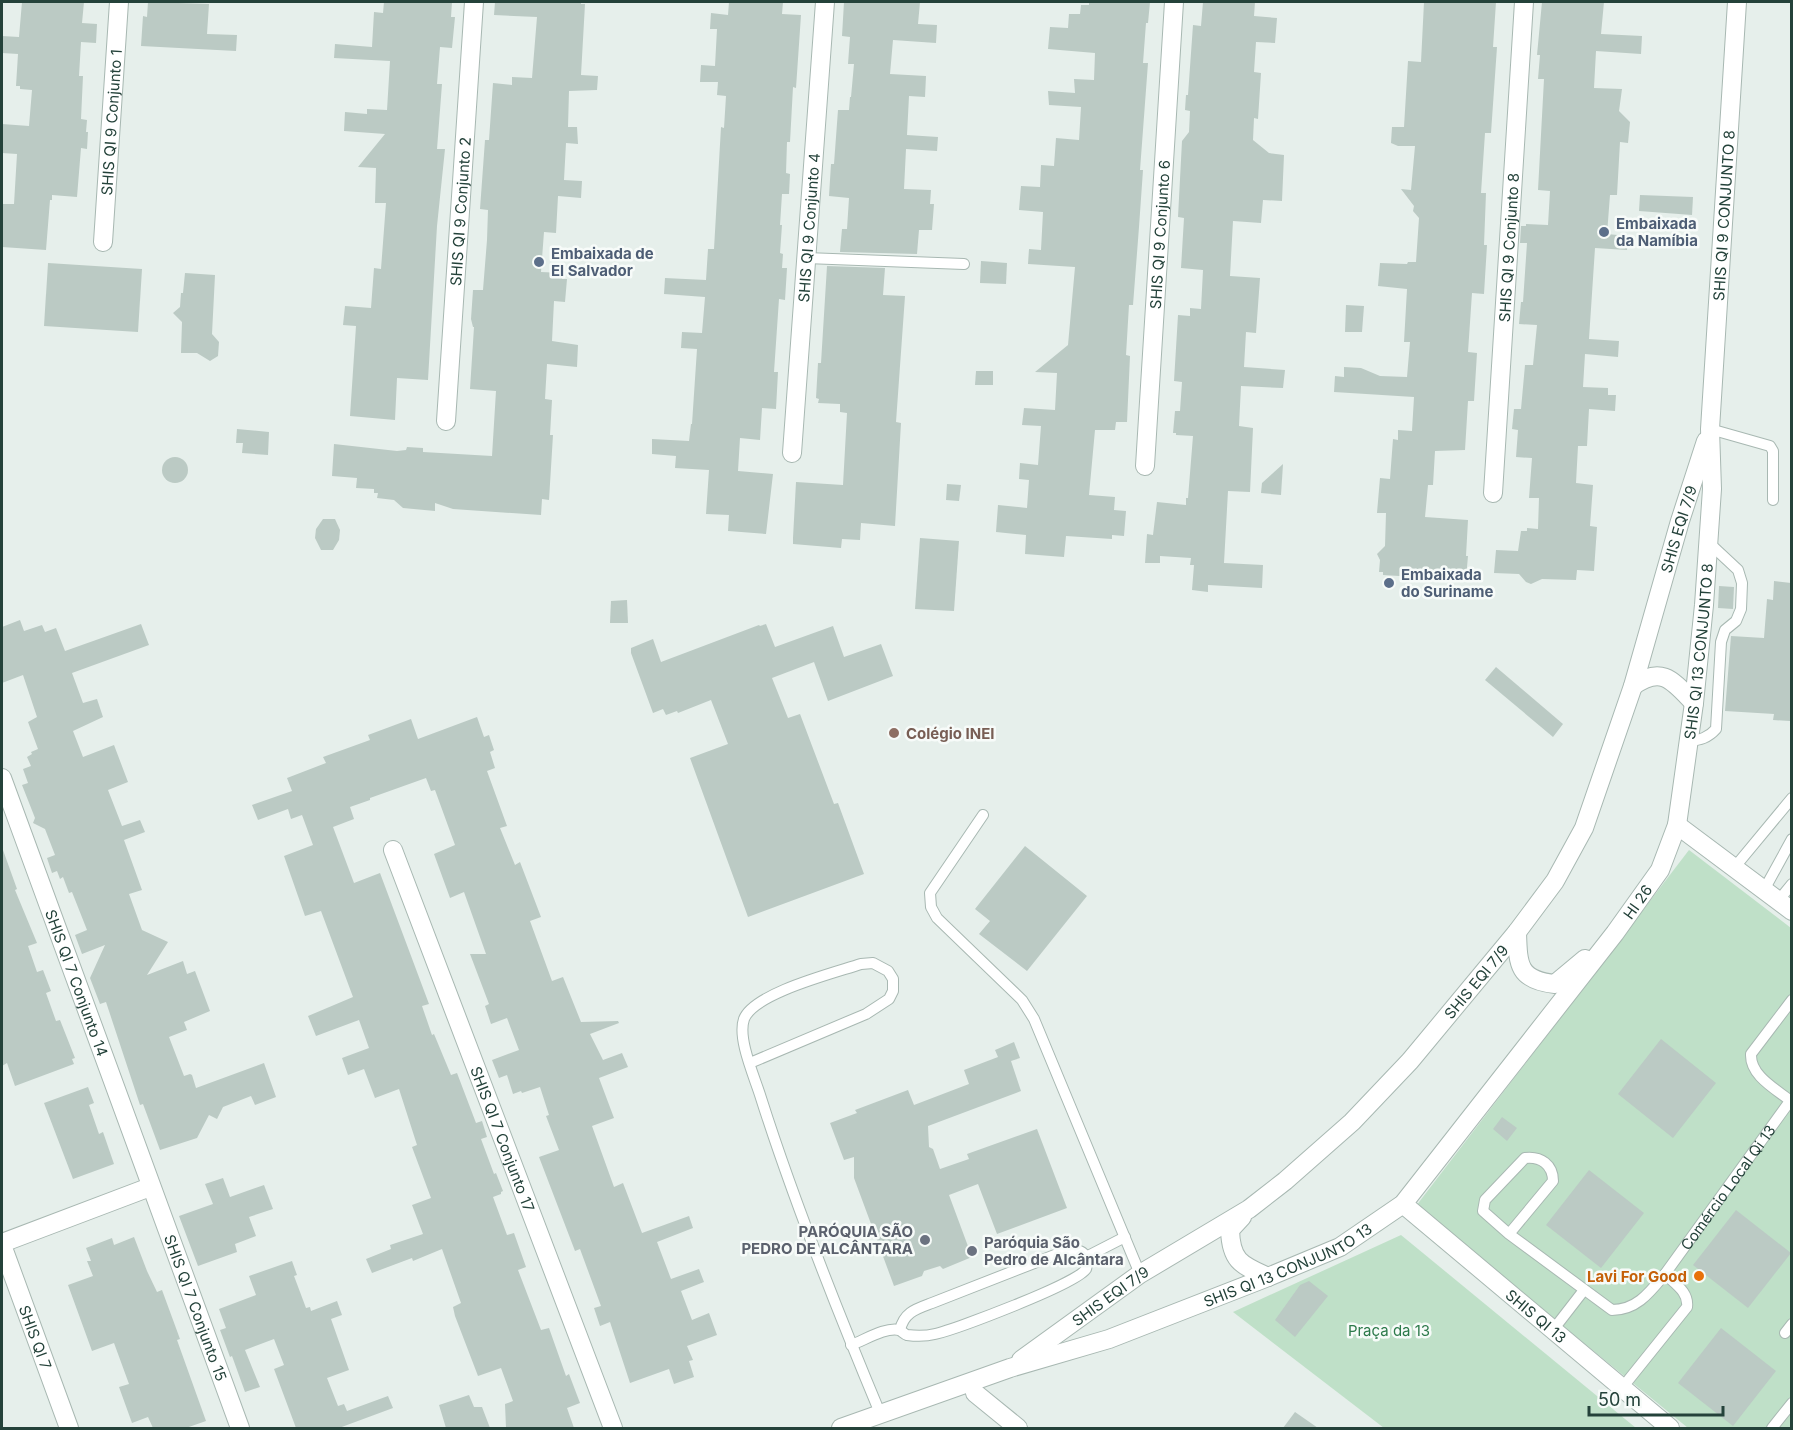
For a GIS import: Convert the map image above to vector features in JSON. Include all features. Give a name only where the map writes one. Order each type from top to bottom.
[{"type":"street","name":"SHIS QI 9 Conjunto 1","points":[[103,242],[119,2]]},
{"type":"street","name":"SHIS QI 9 Conjunto 2","points":[[446,421],[474,2]]},
{"type":"street","name":"SHIS QI 9 Conjunto 4","points":[[792,453],[825,2]]},
{"type":"street","name":"SHIS QI 9 Conjunto 6","points":[[1145,466],[1174,2]]},
{"type":"street","name":"SHIS QI 9 Conjunto 8","points":[[1493,493],[1524,2]]},
{"type":"street","name":"SHIS QI 9 CONJUNTO 8","points":[[1710,429],[1737,2]]},
{"type":"street","name":"SHIS QI 13 CONJUNTO 8","points":[[1660,870],[1677,825],[1694,703],[1712,489],[1710,429]]},
{"type":"street","name":"SHIS EQI 7/9","points":[[1010,1368],[1140,1274],[1249,1209],[1285,1181],[1352,1122],[1410,1061],[1517,932],[1555,881],[1584,828],[1633,686],[1680,521],[1710,429]]},
{"type":"street","points":[[1633,686],[1644,677],[1664,677],[1674,683],[1694,703]]},
{"type":"street","name":"SHIS QI 7 Conjunto 14","points":[[2,778],[150,1187]]},
{"type":"street","points":[[1677,825],[1778,900]]},
{"type":"street","name":"SHIS QI 7 Conjunto 17","points":[[393,850],[613,1428]]},
{"type":"street","name":"HI 26","points":[[1615,933],[1660,870]]},
{"type":"street","points":[[1517,932],[1518,956],[1522,967],[1536,982],[1555,984],[1615,933]]},
{"type":"street","name":"SHIS QI 13 CONJUNTO 13","points":[[841,1428],[1010,1368],[1109,1339],[1268,1278],[1340,1247],[1369,1229],[1403,1204],[1615,933]]},
{"type":"street","points":[[2,1244],[150,1187]]},
{"type":"street","name":"SHIS QI 7 Conjunto 15","points":[[150,1187],[240,1428]]},
{"type":"street","name":"SHIS QI 13","points":[[1403,1204],[1670,1428]]},
{"type":"street","points":[[1249,1209],[1230,1230],[1230,1246],[1235,1256],[1244,1265],[1268,1278]]},
{"type":"street","name":"SHIS QI 7","points":[[2,1244],[69,1428]]},
{"type":"street","points":[[975,1393],[1018,1428]]},
{"type":"lane","points":[[806,258],[964,264]]},
{"type":"lane","points":[[1710,429],[1770,446],[1773,451],[1773,500]]},
{"type":"lane","points":[[1689,741],[1710,735],[1716,729],[1721,642],[1725,630],[1736,621],[1741,609],[1742,583],[1738,570],[1708,542]]},
{"type":"lane","points":[[1734,868],[1791,798]]},
{"type":"lane","points":[[983,816],[930,893],[931,907],[937,918],[1022,1000],[1034,1019],[1140,1274]]},
{"type":"lane","points":[[1778,900],[1791,839]]},
{"type":"lane","points":[[1778,900],[1791,884]]},
{"type":"lane","points":[[750,1063],[866,1014],[889,999],[893,991],[893,979],[888,971],[873,963],[861,964],[778,992],[756,1005],[745,1018],[742,1034],[750,1063],[791,1187],[851,1345],[880,1413]]},
{"type":"lane","name":"Comércio Local Qi 13","points":[[1509,1234],[1553,1182],[1550,1166],[1543,1160],[1533,1157],[1525,1158],[1485,1200],[1483,1210],[1486,1215],[1509,1234],[1612,1310],[1621,1310],[1642,1301],[1665,1274],[1791,1102],[1754,1071],[1750,1062],[1751,1053],[1791,1000]]},
{"type":"lane","points":[[1086,1257],[1125,1237]]},
{"type":"lane","points":[[851,1345],[888,1331],[900,1330],[907,1335],[933,1335],[1041,1295],[1086,1270],[1088,1263],[1086,1257],[1080,1251],[1073,1249],[1065,1251],[932,1303],[915,1310],[902,1319],[900,1330]]},
{"type":"lane","points":[[1622,1388],[1687,1307],[1688,1299],[1683,1291],[1665,1274]]},
{"type":"lane","points":[[1553,1330],[1584,1290]]},
{"type":"lane","points":[[1772,1428],[1791,1403]]},
{"type":"green space","points":[[1689,850],[1791,928],[1791,1428],[1688,1428],[1416,1206]]},
{"type":"green space","name":"Praça da 13","points":[[1401,1235],[1636,1428],[1384,1428],[1233,1312]]},
{"type":"building","points":[[22,2],[84,2],[82,23],[97,24],[96,43],[81,42],[79,76],[83,76],[81,119],[87,120],[86,132],[88,132],[87,149],[81,148],[77,197],[52,195],[46,250],[2,247],[2,204],[14,204],[17,154],[2,153],[2,124],[29,126],[32,90],[20,89],[20,86],[16,86],[18,54],[2,53],[2,36],[19,37]]},
{"type":"building","points":[[148,2],[209,4],[207,34],[237,35],[236,51],[141,46],[143,16],[147,17]]},
{"type":"building","points":[[384,2],[452,2],[451,17],[455,17],[452,48],[440,47],[437,84],[442,84],[437,149],[445,149],[437,226],[428,380],[397,378],[395,420],[350,416],[356,326],[343,325],[345,306],[371,308],[374,268],[381,269],[386,203],[375,203],[376,168],[358,167],[385,134],[344,131],[345,112],[367,114],[367,109],[387,110],[390,61],[334,58],[335,44],[372,47],[374,12],[383,13]]},
{"type":"building","points":[[495,2],[581,2],[585,4],[581,75],[598,76],[597,90],[569,91],[568,127],[577,127],[578,144],[566,143],[564,180],[582,181],[581,198],[558,196],[556,233],[544,232],[541,272],[563,273],[562,279],[567,279],[565,302],[554,301],[552,341],[578,345],[577,367],[547,364],[545,399],[552,400],[550,435],[553,435],[549,500],[542,499],[541,515],[453,509],[435,503],[435,511],[403,508],[394,500],[377,498],[378,493],[374,493],[374,489],[356,488],[357,478],[332,476],[334,444],[397,451],[406,450],[407,447],[423,448],[423,452],[492,456],[496,391],[470,389],[474,327],[471,319],[473,290],[483,290],[487,240],[488,210],[480,209],[485,140],[489,140],[493,83],[512,85],[512,77],[532,78],[537,17],[494,15]]},
{"type":"building","points":[[729,2],[783,2],[782,14],[801,15],[796,88],[793,87],[790,142],[787,142],[786,173],[790,174],[789,194],[782,194],[780,225],[782,225],[780,253],[783,254],[782,268],[787,268],[785,300],[779,299],[774,372],[778,372],[776,409],[762,408],[760,440],[740,438],[738,471],[773,474],[766,534],[728,531],[729,515],[706,514],[709,470],[675,468],[676,456],[652,454],[652,439],[689,441],[692,424],[697,349],[681,348],[682,332],[702,333],[705,297],[664,294],[665,278],[706,280],[708,249],[714,249],[721,127],[724,128],[726,96],[717,95],[718,82],[700,82],[701,65],[715,66],[717,29],[710,29],[711,13],[728,15]]},
{"type":"building","points":[[844,2],[920,2],[918,24],[937,25],[936,43],[893,40],[890,74],[926,76],[925,97],[909,96],[907,135],[938,137],[937,151],[906,149],[904,189],[931,190],[930,204],[934,204],[932,230],[919,230],[917,254],[840,252],[842,229],[847,229],[849,198],[829,196],[838,110],[849,110],[854,64],[848,64],[850,37],[842,36]]},
{"type":"building","points":[[1089,2],[1150,2],[1143,63],[1148,63],[1140,170],[1143,170],[1133,305],[1129,305],[1126,355],[1130,356],[1127,422],[1116,422],[1115,430],[1095,430],[1089,495],[1115,497],[1114,510],[1126,511],[1124,536],[1112,535],[1112,539],[1066,536],[1064,557],[1025,554],[1026,535],[996,532],[998,505],[1027,508],[1029,480],[1019,479],[1020,463],[1038,465],[1041,426],[1022,425],[1024,408],[1055,410],[1057,373],[1035,372],[1068,345],[1075,267],[1028,264],[1029,249],[1041,250],[1043,212],[1019,210],[1021,186],[1040,187],[1041,165],[1054,166],[1056,138],[1079,140],[1081,107],[1049,105],[1048,91],[1075,93],[1074,79],[1094,80],[1095,53],[1048,49],[1050,27],[1068,28],[1069,14],[1080,14],[1081,5],[1089,5]]},
{"type":"building","points":[[1203,2],[1255,2],[1254,16],[1277,18],[1275,43],[1256,42],[1254,72],[1261,73],[1258,119],[1254,118],[1253,140],[1269,153],[1284,155],[1282,201],[1263,200],[1261,223],[1233,221],[1230,276],[1260,278],[1256,333],[1246,332],[1244,367],[1285,370],[1283,388],[1241,386],[1239,426],[1253,428],[1250,492],[1228,491],[1224,563],[1263,565],[1262,588],[1208,585],[1208,592],[1192,590],[1194,565],[1190,565],[1191,558],[1160,556],[1160,563],[1145,563],[1147,534],[1153,535],[1157,502],[1186,505],[1186,498],[1188,498],[1193,436],[1173,433],[1175,411],[1180,411],[1182,382],[1174,381],[1178,315],[1190,316],[1190,308],[1201,309],[1203,270],[1181,268],[1184,218],[1178,217],[1182,141],[1189,132],[1190,111],[1185,110],[1193,25],[1201,26]]},
{"type":"building","points":[[1424,2],[1496,2],[1493,47],[1497,47],[1491,133],[1485,133],[1481,193],[1486,193],[1484,245],[1487,245],[1484,294],[1472,293],[1468,352],[1477,353],[1474,401],[1468,401],[1465,450],[1435,451],[1433,485],[1428,485],[1425,517],[1468,520],[1466,556],[1468,556],[1464,580],[1383,575],[1383,572],[1379,572],[1380,560],[1377,554],[1385,546],[1386,513],[1377,513],[1380,478],[1390,479],[1393,439],[1398,440],[1398,430],[1412,431],[1414,397],[1334,392],[1335,376],[1344,377],[1344,367],[1361,368],[1380,376],[1407,377],[1410,342],[1404,342],[1407,289],[1378,286],[1380,263],[1416,262],[1419,218],[1413,211],[1414,206],[1401,189],[1411,190],[1415,146],[1398,146],[1391,143],[1392,127],[1404,127],[1408,61],[1421,62]]},
{"type":"building","points":[[1542,2],[1604,2],[1601,34],[1642,36],[1641,54],[1596,51],[1594,88],[1622,89],[1619,111],[1630,122],[1628,143],[1620,142],[1617,195],[1610,195],[1607,234],[1628,236],[1627,250],[1595,248],[1589,339],[1619,341],[1618,357],[1585,354],[1583,387],[1608,388],[1608,395],[1616,395],[1615,411],[1589,409],[1587,446],[1578,446],[1576,483],[1593,485],[1590,526],[1597,527],[1594,571],[1577,570],[1576,580],[1542,579],[1531,584],[1519,574],[1494,573],[1496,550],[1518,551],[1521,531],[1527,531],[1527,528],[1538,529],[1539,498],[1529,498],[1532,458],[1516,457],[1518,430],[1512,429],[1514,409],[1521,409],[1525,365],[1533,365],[1537,325],[1519,324],[1521,302],[1523,302],[1527,243],[1520,243],[1521,226],[1526,226],[1526,224],[1548,225],[1550,191],[1538,190],[1544,79],[1538,79],[1540,55],[1537,55]]},
{"type":"building","points":[[1640,195],[1693,197],[1692,215],[1639,211]]},
{"type":"building","points":[[981,261],[1007,263],[1006,284],[980,283]]},
{"type":"building","points":[[48,263],[142,269],[138,332],[44,326]]},
{"type":"building","points":[[827,266],[885,268],[883,295],[905,296],[896,422],[901,423],[895,526],[861,523],[860,540],[842,539],[841,548],[793,544],[796,482],[843,485],[847,413],[840,412],[840,404],[818,403],[819,399],[816,398],[818,363],[821,363]]},
{"type":"building","points":[[185,273],[215,275],[212,334],[219,342],[218,356],[210,361],[197,353],[181,353],[182,322],[173,313],[180,307]]},
{"type":"building","points":[[1346,305],[1364,306],[1362,332],[1345,332]]},
{"type":"building","points":[[976,371],[993,371],[993,385],[975,385]]},
{"type":"building","points":[[237,429],[269,432],[268,455],[242,453],[243,443],[236,443]]},
{"type":"building","points":[[175,457],[184,461],[188,470],[184,479],[175,483],[166,479],[162,470],[166,461]]},
{"type":"building","points":[[1283,464],[1281,495],[1261,493],[1262,483]]},
{"type":"building","points":[[947,484],[961,485],[959,501],[946,500]]},
{"type":"building","points":[[323,519],[335,519],[340,530],[339,540],[333,550],[321,550],[315,538],[316,529]]},
{"type":"building","points":[[920,538],[959,541],[954,611],[915,609]]},
{"type":"building","points":[[1774,581],[1791,583],[1790,721],[1773,720],[1774,714],[1725,711],[1731,636],[1764,638],[1767,599],[1773,600]]},
{"type":"building","points":[[1719,586],[1734,587],[1733,609],[1718,608]]},
{"type":"building","points":[[627,600],[628,623],[610,623],[611,601]]},
{"type":"building","points":[[20,620],[24,631],[42,625],[45,632],[56,628],[65,651],[141,624],[149,645],[72,673],[83,703],[97,699],[103,717],[73,731],[83,757],[114,745],[128,782],[108,790],[122,826],[140,820],[145,832],[124,840],[142,890],[129,894],[142,930],[168,942],[147,975],[183,961],[187,974],[195,971],[210,1011],[184,1022],[187,1030],[169,1037],[184,1076],[192,1075],[196,1088],[264,1063],[276,1097],[255,1105],[251,1096],[223,1107],[217,1119],[209,1115],[197,1138],[160,1150],[143,1104],[140,1105],[106,1002],[100,1004],[90,978],[105,945],[82,954],[75,935],[87,930],[72,892],[69,893],[63,877],[60,879],[57,871],[52,873],[47,858],[55,855],[45,829],[33,823],[35,818],[22,785],[28,783],[23,769],[31,766],[27,757],[38,749],[28,722],[37,717],[23,675],[2,683],[2,627]]},
{"type":"building","points":[[766,624],[775,647],[833,626],[844,657],[881,644],[893,676],[828,701],[814,662],[772,678],[788,718],[800,714],[834,804],[838,803],[864,874],[748,917],[690,758],[728,744],[711,700],[678,713],[677,711],[666,715],[663,709],[653,713],[631,648],[653,639],[661,662]]},
{"type":"building","points":[[1496,667],[1563,724],[1553,737],[1485,680]]},
{"type":"building","points":[[477,717],[484,737],[489,735],[494,750],[490,752],[495,768],[487,771],[507,826],[500,828],[515,865],[520,862],[541,917],[530,921],[552,981],[563,977],[581,1022],[618,1021],[619,1023],[590,1034],[603,1060],[622,1053],[628,1067],[599,1078],[614,1118],[592,1126],[614,1187],[623,1183],[642,1233],[689,1216],[693,1228],[657,1242],[671,1279],[699,1269],[704,1282],[681,1291],[692,1320],[709,1313],[717,1335],[687,1346],[693,1360],[689,1361],[694,1377],[674,1384],[669,1369],[630,1383],[610,1322],[600,1326],[594,1308],[601,1306],[580,1249],[575,1251],[539,1157],[559,1150],[546,1116],[549,1115],[540,1087],[513,1094],[507,1075],[499,1078],[492,1060],[519,1050],[507,1018],[491,1024],[485,1006],[489,1004],[470,954],[486,954],[464,892],[450,898],[434,854],[455,845],[435,790],[431,791],[426,778],[370,798],[370,800],[350,807],[354,819],[333,827],[354,883],[380,873],[429,1004],[422,1006],[432,1035],[434,1034],[451,1075],[457,1073],[476,1123],[482,1121],[487,1137],[481,1139],[503,1191],[493,1197],[507,1235],[514,1233],[526,1267],[518,1270],[541,1330],[549,1328],[566,1376],[569,1374],[580,1403],[567,1408],[574,1428],[506,1428],[505,1404],[513,1401],[501,1368],[478,1376],[455,1316],[453,1307],[461,1303],[442,1249],[413,1261],[412,1258],[372,1273],[366,1259],[391,1249],[390,1245],[423,1234],[412,1205],[431,1198],[412,1147],[417,1145],[399,1089],[375,1098],[364,1069],[348,1075],[342,1058],[369,1048],[359,1020],[316,1036],[308,1016],[353,997],[321,911],[305,916],[284,856],[313,845],[302,815],[291,819],[288,809],[258,820],[252,805],[292,791],[287,778],[326,763],[323,757],[370,740],[368,735],[411,719],[418,739]]},
{"type":"building","points":[[1025,846],[1087,896],[1027,971],[979,934],[990,921],[975,909]]},
{"type":"building","points":[[2,850],[17,889],[15,890],[37,943],[28,946],[37,972],[43,970],[51,991],[46,993],[56,1021],[60,1020],[75,1058],[72,1059],[74,1064],[15,1086],[7,1063],[2,1066]]},
{"type":"building","points":[[1661,1039],[1716,1083],[1673,1138],[1618,1094]]},
{"type":"building","points":[[1014,1042],[1020,1058],[1011,1061],[1021,1091],[928,1126],[929,1147],[933,1149],[940,1169],[969,1159],[967,1154],[1037,1129],[1067,1208],[997,1234],[978,1184],[949,1195],[972,1257],[943,1269],[940,1266],[924,1271],[922,1276],[894,1286],[854,1178],[854,1157],[844,1160],[830,1123],[857,1113],[855,1110],[908,1090],[914,1105],[969,1084],[964,1070],[998,1057],[995,1050]]},
{"type":"building","points":[[88,1087],[94,1103],[89,1105],[99,1134],[103,1132],[114,1164],[73,1179],[44,1103]]},
{"type":"building","points":[[1502,1117],[1517,1128],[1507,1141],[1493,1129]]},
{"type":"building","points":[[1589,1170],[1644,1213],[1601,1268],[1546,1225]]},
{"type":"building","points":[[223,1178],[230,1197],[264,1185],[273,1209],[249,1217],[256,1236],[235,1244],[237,1252],[198,1266],[179,1216],[213,1204],[205,1184]]},
{"type":"building","points":[[1736,1210],[1791,1253],[1748,1308],[1693,1265]]},
{"type":"building","points":[[134,1237],[157,1292],[162,1290],[206,1421],[186,1428],[153,1428],[148,1417],[132,1423],[119,1387],[129,1384],[114,1343],[92,1351],[68,1285],[93,1276],[87,1261],[91,1261],[86,1248],[112,1238],[114,1245]]},
{"type":"building","points":[[292,1261],[297,1275],[294,1276],[306,1308],[310,1307],[311,1311],[337,1301],[342,1315],[331,1319],[349,1370],[327,1378],[338,1406],[344,1404],[347,1411],[388,1396],[393,1408],[339,1428],[296,1428],[274,1369],[284,1365],[274,1339],[245,1350],[260,1387],[245,1392],[220,1330],[226,1328],[219,1309],[256,1295],[249,1276]]},
{"type":"building","points":[[1309,1281],[1328,1296],[1295,1337],[1275,1320],[1300,1285]]},
{"type":"building","points":[[1721,1328],[1776,1371],[1733,1426],[1678,1383]]},
{"type":"building","points":[[469,1395],[474,1407],[482,1407],[490,1428],[446,1428],[439,1405]]},
{"type":"building","points":[[1295,1412],[1318,1428],[1283,1428]]},
{"type":"place","name":"Embaixada da Namíbia","points":[[1604,232]]},
{"type":"place","name":"Embaixada de El Salvador","points":[[539,262]]},
{"type":"place","name":"Embaixada do Suriname","points":[[1389,583]]},
{"type":"place","name":"Colégio INEI","points":[[894,733]]},
{"type":"place","name":"PARÓQUIA SÃO PEDRO DE ALCÂNTARA","points":[[925,1240]]},
{"type":"place","name":"Paróquia São Pedro de Alcântara","points":[[972,1251]]},
{"type":"place","name":"Lavi For Good","points":[[1699,1276]]}]
